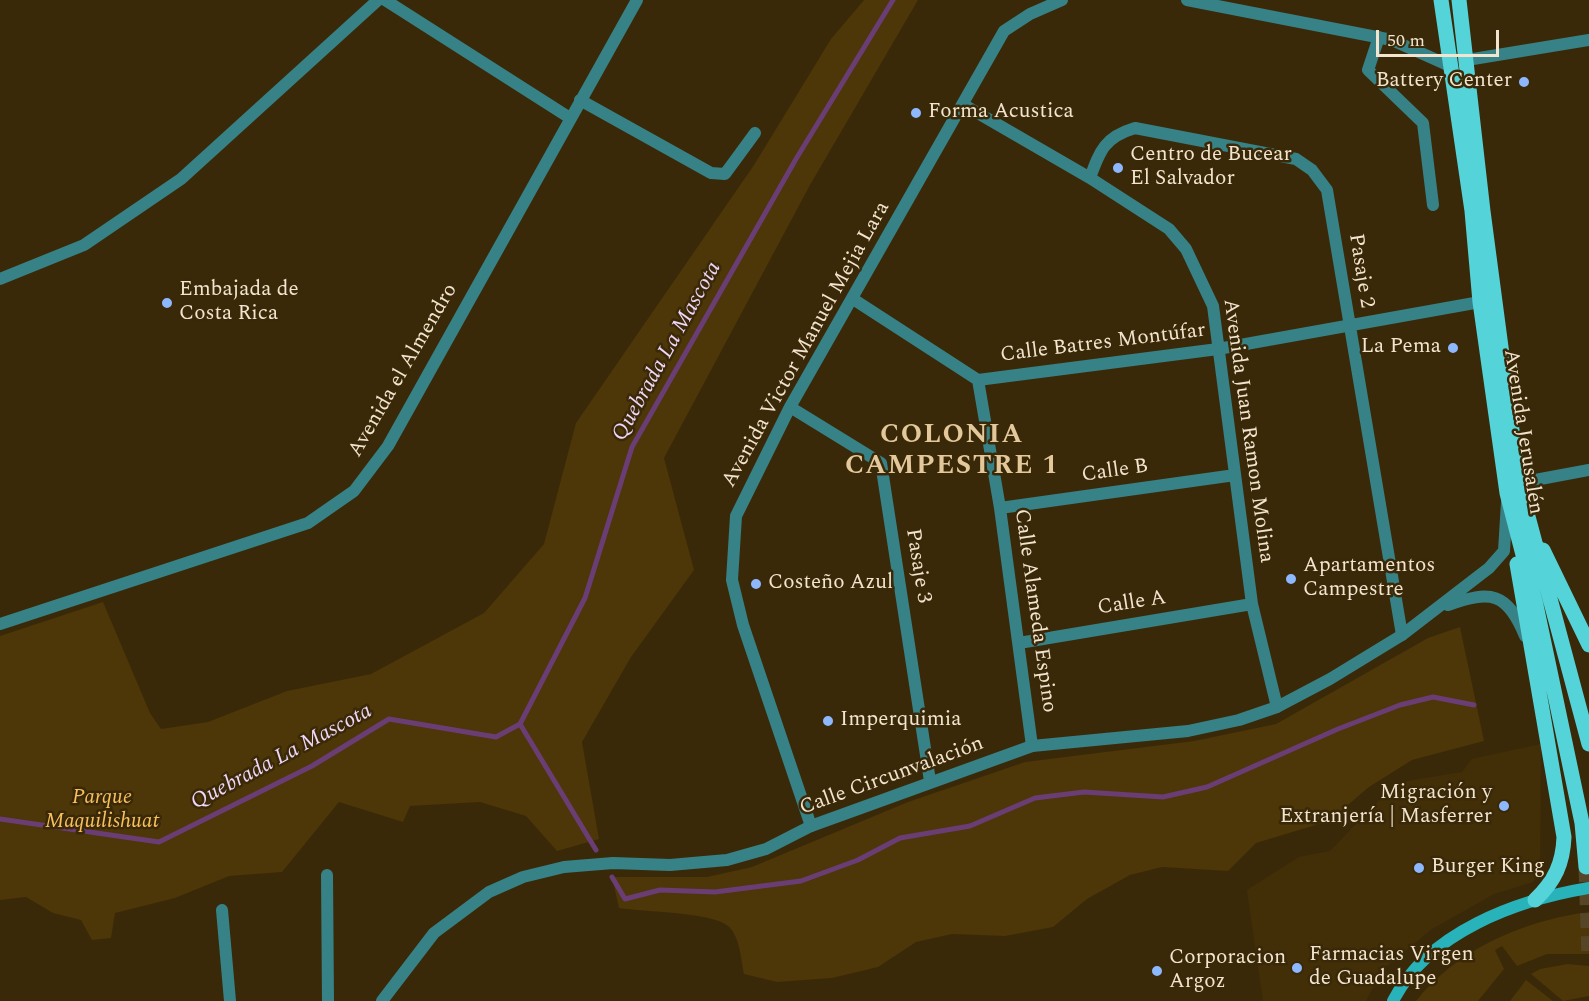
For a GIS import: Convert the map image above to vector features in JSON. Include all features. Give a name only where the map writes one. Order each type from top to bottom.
[{"type":"main road","name":"Avenida Jerusalén","points":[[1440,0],[1472,211],[1480,302],[1513,488],[1582,823],[1586,867]]},
{"type":"main road","name":"Avenida Jerusalén","points":[[1459,0],[1513,488],[1527,516],[1589,744]]},
{"type":"main road","points":[[1513,488],[1529,645],[1564,837],[1563,854],[1557,874],[1535,900]]},
{"type":"main road","points":[[1527,516],[1589,645]]},
{"type":"main road","points":[[1392,1001],[1424,959],[1479,923],[1535,900],[1589,888]]},
{"type":"street","points":[[0,279],[84,245],[181,179],[378,0]]},
{"type":"street","points":[[385,0],[570,118]]},
{"type":"street","name":"Avenida el Almendro","points":[[0,624],[308,523],[354,490],[388,446],[637,0]]},
{"type":"street","name":"Avenida Victor Manuel Mejia Lara","points":[[811,826],[743,625],[732,580],[736,516],[790,407],[964,105],[1004,31],[1030,14],[1062,0]]},
{"type":"street","points":[[1187,0],[1392,40],[1450,66]]},
{"type":"street","points":[[1379,37],[1368,70],[1423,123],[1433,205]]},
{"type":"street","points":[[1467,60],[1589,40]]},
{"type":"street","points":[[580,100],[711,173],[725,174],[755,133]]},
{"type":"street","name":"Avenida Juan Ramon Molina","points":[[964,105],[1090,177],[1169,229],[1186,249],[1213,306],[1252,604],[1277,707]]},
{"type":"street","name":"Pasaje 2","points":[[1090,177],[1100,150],[1118,134],[1135,128],[1296,159],[1312,170],[1327,190],[1402,635]]},
{"type":"street","points":[[853,299],[978,380]]},
{"type":"street","name":"Calle Batres Montúfar","points":[[978,380],[1218,349],[1480,302]]},
{"type":"street","name":"Calle Alameda Espino","points":[[978,380],[1000,508],[1032,746]]},
{"type":"street","name":"Pasaje 3","points":[[790,407],[881,463],[930,781]]},
{"type":"street","points":[[1513,488],[1589,470]]},
{"type":"street","name":"Calle B","points":[[1000,508],[1235,475]]},
{"type":"street","name":"Calle Circunvalación","points":[[382,1001],[434,933],[489,892],[523,877],[564,867],[613,862],[670,865],[727,860],[766,849],[811,826],[930,781],[1032,746],[1188,731],[1239,720],[1277,707],[1330,679],[1402,635],[1475,581],[1504,551],[1513,488]]},
{"type":"street","name":"Calle Circunvalación","points":[[1438,608],[1473,597],[1499,599],[1515,611],[1529,645]]},
{"type":"street","name":"Calle A","points":[[1019,642],[1252,604]]},
{"type":"street","points":[[327,875],[328,1001]]},
{"type":"street","points":[[222,910],[231,1001]]},
{"type":"shaded area","points":[[1541,744],[1540,871],[1533,882],[1494,894],[1432,929],[1383,969],[1366,1001],[1263,1001],[1247,890],[1299,857],[1330,851],[1396,783],[1462,772],[1472,759]]},
{"type":"green space","name":"Parque Maquilishuat","points":[[864,0],[918,0],[810,185],[664,458],[694,570],[631,657],[582,742],[599,839],[557,851],[526,816],[480,802],[410,806],[403,822],[339,802],[282,872],[229,876],[175,898],[115,913],[111,938],[92,940],[81,920],[53,913],[26,897],[0,900],[0,636],[103,602],[150,713],[161,729],[208,722],[287,691],[371,674],[484,613],[544,544],[576,423],[754,165],[831,39]]},
{"type":"green space","points":[[1460,627],[1484,741],[1412,760],[1369,787],[1329,821],[1256,843],[1228,871],[1162,867],[1130,875],[1087,899],[1053,927],[1005,936],[952,934],[916,942],[878,967],[832,978],[777,982],[744,974],[735,936],[728,926],[720,921],[693,915],[619,908],[612,877],[707,877],[752,867],[908,802],[1025,762],[1194,741],[1276,724],[1428,638]]},
{"type":"green space","points":[[1589,912],[1589,954],[1547,954],[1517,966],[1502,946],[1495,950],[1504,969],[1478,1001],[1416,1001],[1451,966],[1494,940],[1541,922]]},
{"type":"green space","points":[[1568,964],[1589,966],[1589,996],[1563,1001],[1531,974],[1540,969]]},
{"type":"green space","points":[[1526,980],[1553,1001],[1510,1001]]},
{"type":"waterway","name":"Quebrada La Mascota","points":[[0,819],[159,842],[312,766],[389,719],[496,737],[520,724],[585,598],[632,447],[796,159],[893,0]]},
{"type":"waterway","points":[[612,877],[625,899],[660,890],[715,892],[801,881],[858,860],[900,838],[970,826],[1035,798],[1084,792],[1163,797],[1207,787],[1338,729],[1400,705],[1433,697],[1474,705]]},
{"type":"waterway","points":[[520,724],[596,850]]},
{"type":"tunnel","points":[[1586,867],[1589,958]]},
{"type":"place","name":"Battery Center","points":[[1524,82]]},
{"type":"place","name":"Forma Acustica","points":[[916,113]]},
{"type":"place","name":"Centro de Bucear El Salvador","points":[[1118,168]]},
{"type":"place","name":"Embajada de Costa Rica","points":[[167,303]]},
{"type":"place","name":"La Pema","points":[[1453,348]]},
{"type":"place","name":"Apartamentos Campestre","points":[[1291,579]]},
{"type":"place","name":"Costeño Azul","points":[[756,584]]},
{"type":"place","name":"Imperquimia","points":[[828,721]]},
{"type":"place","name":"Migración y Extranjería | Masferrer","points":[[1504,806]]},
{"type":"place","name":"Burger King","points":[[1419,868]]},
{"type":"place","name":"Farmacias Virgen de Guadalupe","points":[[1297,968]]},
{"type":"place","name":"Corporacion Argoz","points":[[1157,971]]},
{"type":"district","name":"COLONIA CAMPESTRE 1","points":[[952,452]]}]
